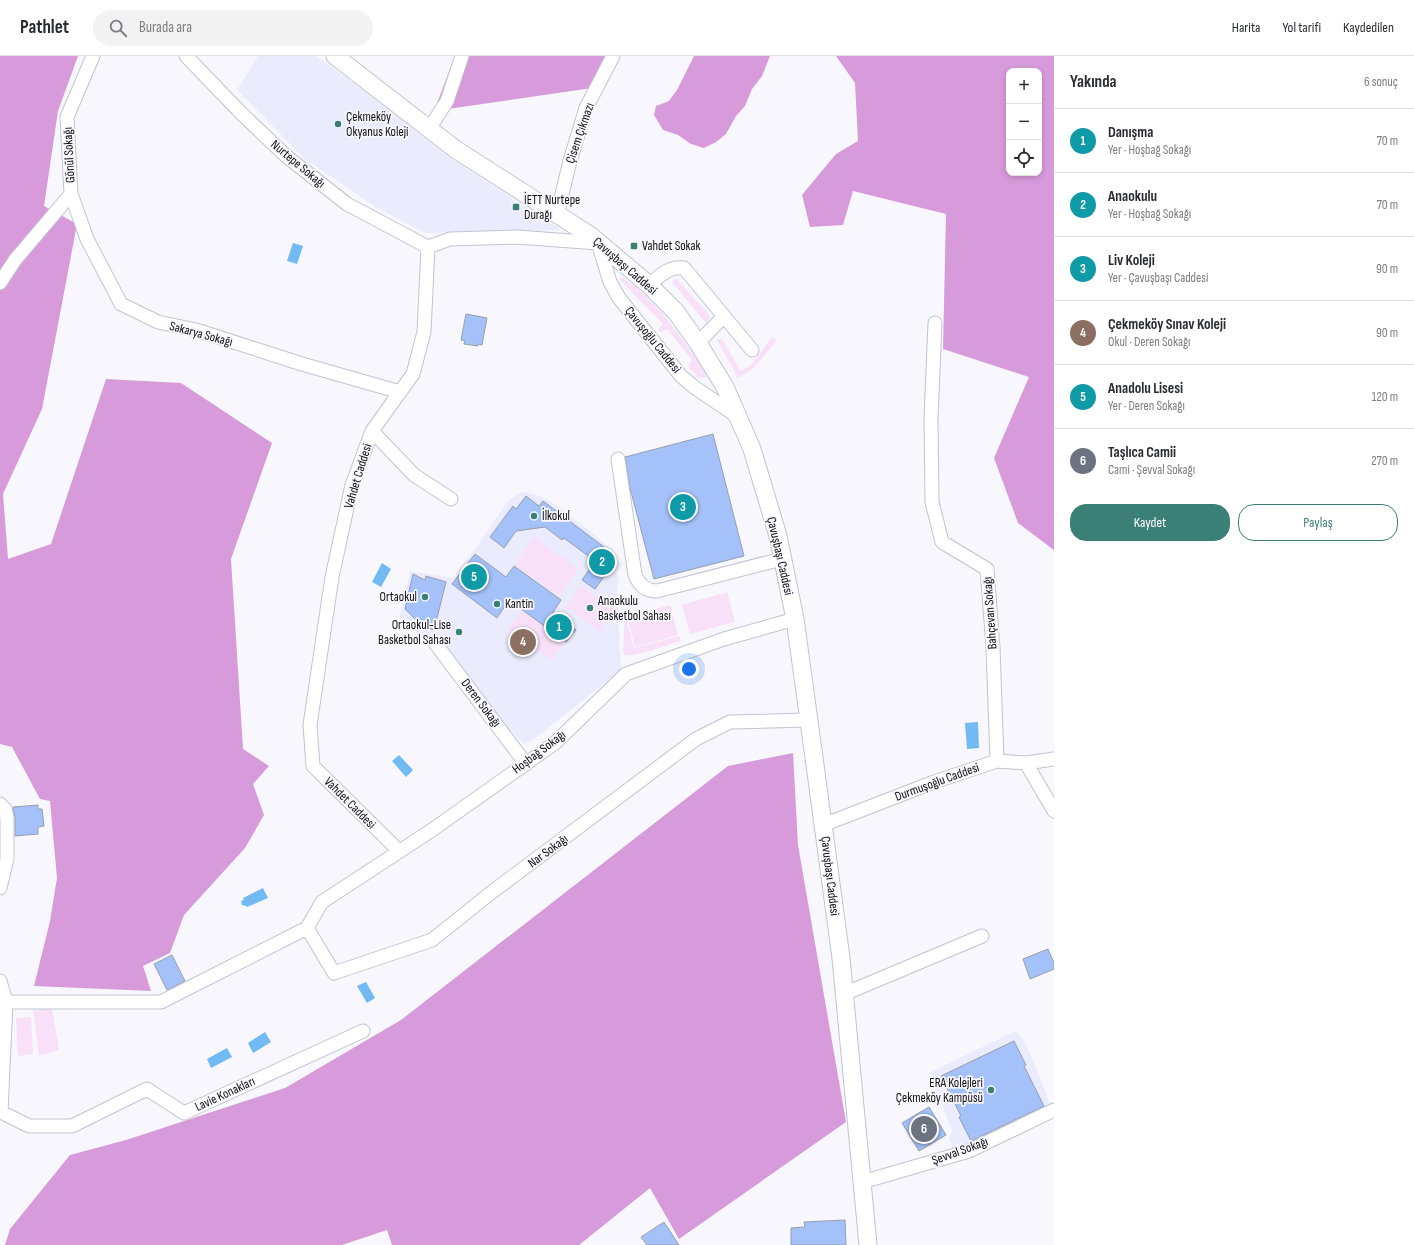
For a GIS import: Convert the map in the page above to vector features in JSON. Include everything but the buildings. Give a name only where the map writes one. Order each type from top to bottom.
[{"type":"main road","name":"Çavuşbaşı Caddesi","points":[[335,56],[455,150],[591,236],[649,285],[676,312],[698,343],[725,387],[752,449],[778,536],[795,619],[841,958],[868,1245]]},
{"type":"street","name":"Gönül Sokağı","points":[[0,283],[15,260],[71,194],[67,117],[93,56]]},
{"type":"street","name":"Nurtepe Sokağı","points":[[186,56],[241,113],[292,161],[347,204],[428,247]]},
{"type":"street","points":[[429,129],[447,101],[462,56]]},
{"type":"street","name":"Çisem Çıkmazı","points":[[557,215],[570,161],[586,108],[613,56]]},
{"type":"street","name":"Sakarya Sokağı","points":[[71,194],[87,239],[121,304],[158,322],[196,330],[302,364],[400,392]]},
{"type":"street","points":[[428,247],[450,239],[517,237],[598,243]]},
{"type":"street","name":"Çavuşoğlu Caddesi","points":[[598,243],[610,282],[619,298],[671,364],[694,388],[737,416]]},
{"type":"street","name":"Vahdet Caddesi","points":[[399,851],[313,766],[310,725],[333,569],[352,485],[372,431],[413,374],[424,332],[428,247]]},
{"type":"street","points":[[649,285],[668,269],[676,267],[684,268],[752,350]]},
{"type":"street","points":[[698,343],[724,316]]},
{"type":"street","name":"Bahçevan Sokağı","points":[[935,323],[931,418],[932,502],[942,542],[987,569],[993,647],[997,761]]},
{"type":"street","points":[[372,431],[414,475],[451,499]]},
{"type":"street","points":[[618,459],[635,575],[637,580],[644,588],[657,591],[782,559]]},
{"type":"street","name":"Hoşbağ Sokağı","points":[[307,928],[322,902],[432,830],[555,743],[626,674],[724,639],[795,619]]},
{"type":"street","name":"Deren Sokağı","points":[[435,643],[526,764]]},
{"type":"street","name":"Nar Sokağı","points":[[307,928],[334,974],[432,940],[492,892],[696,739],[730,722],[808,720]]},
{"type":"street","name":"Durmuşoğlu Caddesi","points":[[823,825],[934,782],[997,761],[1026,763],[1054,760]]},
{"type":"street","points":[[1026,763],[1054,812]]},
{"type":"street","points":[[0,804],[5,809],[7,818],[7,859],[0,888]]},
{"type":"street","points":[[6,1002],[161,1002],[307,928]]},
{"type":"street","points":[[844,994],[982,936]]},
{"type":"street","name":"Lavie Konakları","points":[[0,981],[6,1002],[0,1112],[29,1126],[72,1126],[147,1089],[184,1113],[363,1031]]},
{"type":"street","name":"Şevval Sokağı","points":[[862,1182],[969,1150],[1054,1110]]},
{"type":"shaded area","points":[[0,56],[78,56],[58,111],[44,206],[77,224],[42,409],[3,494],[8,559],[51,544],[106,379],[181,383],[272,443],[231,559],[243,749],[269,766],[253,784],[264,815],[245,848],[184,915],[170,953],[143,966],[151,991],[34,986],[50,921],[57,878],[50,801],[40,799],[12,747],[0,744]]},
{"type":"shaded area","name":"Çekmeköy Okyanus Koleji","points":[[258,56],[316,56],[363,90],[450,158],[561,230],[425,233],[377,208],[305,159],[237,90]]},
{"type":"shaded area","points":[[455,56],[606,56],[592,88],[434,111]]},
{"type":"shaded area","points":[[694,56],[770,56],[762,76],[752,89],[745,106],[736,116],[726,134],[716,142],[704,148],[691,144],[678,135],[663,130],[654,115],[656,106],[669,101],[677,90]]},
{"type":"shaded area","points":[[836,56],[1054,56],[1054,550],[1018,523],[994,458],[1029,377],[943,349],[946,214],[853,191],[843,225],[810,227],[802,195],[836,154],[858,141],[855,83]]},
{"type":"shaded area","points":[[622,277],[639,290],[664,315],[706,371],[706,377],[699,378],[688,366],[692,360],[667,329],[660,332],[658,330],[663,324],[619,279]]},
{"type":"shaded area","points":[[676,278],[707,312],[710,318],[706,323],[672,282]]},
{"type":"shaded area","points":[[772,337],[777,340],[753,369],[738,378],[717,340],[722,339],[741,371],[750,366]]},
{"type":"shaded area","points":[[523,492],[541,496],[556,505],[613,551],[612,555],[623,565],[616,573],[619,577],[617,593],[621,670],[538,736],[524,744],[400,615],[410,571],[453,578],[510,499]]},
{"type":"shaded area","points":[[534,537],[579,569],[559,596],[515,565]]},
{"type":"shaded area","name":"Anaokulu Basketbol Sahası","points":[[580,586],[615,609],[601,631],[566,608]]},
{"type":"shaded area","points":[[727,592],[735,622],[690,634],[682,605]]},
{"type":"shaded area","points":[[670,605],[678,635],[635,647],[627,617]]},
{"type":"shaded area","points":[[522,609],[566,642],[551,660],[508,628]]},
{"type":"shaded area","points":[[625,615],[634,648],[679,636],[681,641],[644,653],[625,655],[623,652]]},
{"type":"shaded area","points":[[793,753],[798,845],[846,1122],[679,1239],[650,1188],[579,1245],[392,1245],[387,1230],[342,1245],[5,1245],[10,1229],[70,1155],[126,1140],[285,1088],[401,1020],[728,766]]},
{"type":"shaded area","points":[[52,1009],[59,1050],[39,1056],[33,1010]]},
{"type":"shaded area","points":[[31,1017],[33,1054],[18,1056],[16,1018]]},
{"type":"shaded area","name":"ERA Kolejleri Çekmeköy Kampüsü","points":[[1015,1031],[1024,1041],[1036,1067],[1051,1107],[953,1151],[949,1137],[952,1131],[930,1073]]},
{"type":"water","points":[[293,243],[303,246],[297,264],[287,261]]},
{"type":"water","points":[[382,563],[391,569],[381,587],[372,582]]},
{"type":"water","points":[[978,722],[979,748],[967,749],[965,723]]},
{"type":"water","points":[[399,755],[413,770],[406,777],[392,761]]},
{"type":"water","points":[[263,888],[268,898],[247,907],[242,905],[241,901],[244,900],[243,898]]},
{"type":"water","points":[[366,982],[375,998],[367,1003],[357,986]]},
{"type":"water","points":[[265,1032],[271,1042],[253,1053],[248,1043]]},
{"type":"water","points":[[227,1048],[232,1057],[211,1068],[207,1059]]},
{"type":"place","name":"Çekmeköy Okyanus Koleji","points":[[338,124]]},
{"type":"place","name":"İETT Nurtepe Durağı","points":[[516,207]]},
{"type":"place","name":"Vahdet Sokak","points":[[634,246]]},
{"type":"place","name":"Liv Koleji","points":[[683,507]]},
{"type":"place","name":"İlkokul","points":[[534,516]]},
{"type":"place","name":"Anaokulu","points":[[602,562]]},
{"type":"place","name":"Anadolu Lisesi","points":[[474,577]]},
{"type":"place","name":"Ortaokul","points":[[425,597]]},
{"type":"place","name":"Kantin","points":[[497,604]]},
{"type":"place","name":"Anaokulu Basketbol Sahası","points":[[590,608]]},
{"type":"place","name":"Danışma","points":[[559,627]]},
{"type":"place","name":"Ortaokul-Lise Basketbol Sahası","points":[[459,632]]},
{"type":"place","name":"Çekmeköy Sınav Koleji","points":[[523,642]]},
{"type":"place","name":"ERA Kolejleri Çekmeköy Kampüsü","points":[[991,1090]]},
{"type":"place","name":"Taşlıca Camii","points":[[924,1129]]}]
